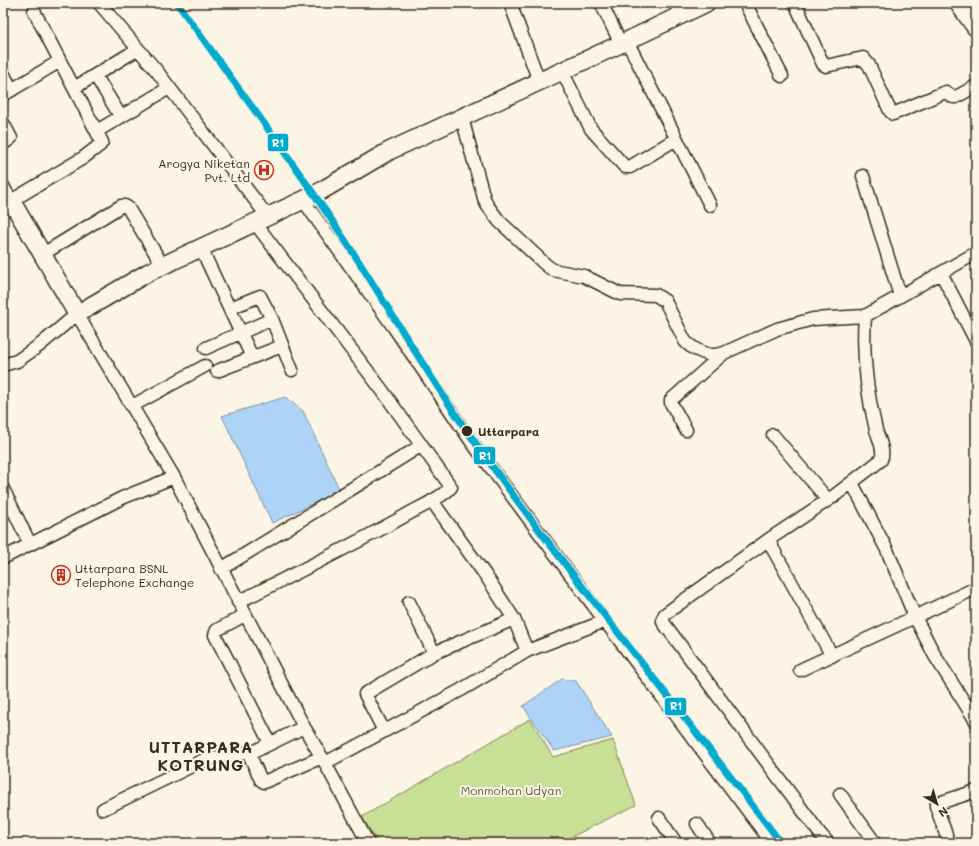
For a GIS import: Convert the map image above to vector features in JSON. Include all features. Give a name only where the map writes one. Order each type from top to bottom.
[{"type":"main road","points":[[7,203],[43,254],[77,314],[149,272],[303,200],[389,151],[624,43],[678,9],[706,3]]},
{"type":"main road","points":[[958,3],[976,28]]},
{"type":"street","points":[[99,3],[169,88],[261,220],[451,485],[448,490],[432,501],[342,550],[238,602]]},
{"type":"street","points":[[510,3],[539,81]]},
{"type":"street","points":[[601,3],[676,139],[710,205]]},
{"type":"street","points":[[745,3],[782,76]]},
{"type":"street","points":[[795,3],[823,64],[826,66],[863,58],[869,65],[890,111],[893,114],[946,92],[953,98],[956,97],[976,86]]},
{"type":"street","points":[[3,186],[7,203],[83,158],[100,145],[102,141],[34,12]]},
{"type":"street","points":[[74,88],[138,49]]},
{"type":"street","points":[[3,73],[8,93],[60,61]]},
{"type":"street","points":[[562,71],[591,129],[625,167],[630,167],[676,139]]},
{"type":"street","points":[[95,75],[121,117]]},
{"type":"street","points":[[97,131],[169,88]]},
{"type":"street","points":[[462,118],[484,198],[487,205],[499,221],[553,270],[584,276],[620,294],[659,296],[665,301],[682,337],[688,345],[709,354],[715,355],[724,353],[777,329],[813,318],[865,316],[976,253]]},
{"type":"street","points":[[3,123],[11,138],[3,144]]},
{"type":"street","points":[[863,176],[900,296]]},
{"type":"street","points":[[303,200],[395,329],[470,441],[772,843]]},
{"type":"street","points":[[43,254],[124,205],[128,208],[163,266]]},
{"type":"street","points":[[201,248],[252,358]]},
{"type":"street","points":[[941,273],[976,341]]},
{"type":"street","points":[[230,308],[260,296],[272,319],[292,370]]},
{"type":"street","points":[[3,365],[18,361],[77,314],[174,478],[304,727],[368,843]]},
{"type":"street","points":[[828,843],[663,622],[663,618],[665,614],[768,540],[852,483],[881,460],[883,456],[874,420],[863,352],[865,316]]},
{"type":"street","points":[[206,348],[272,319]]},
{"type":"street","points":[[217,371],[282,346]]},
{"type":"street","points":[[686,430],[671,403],[671,400],[724,353]]},
{"type":"street","points":[[132,406],[205,366]]},
{"type":"street","points":[[773,435],[828,500]]},
{"type":"street","points":[[221,569],[422,444]]},
{"type":"street","points":[[3,558],[122,498],[174,478]]},
{"type":"street","points":[[852,483],[887,550],[915,617],[935,656],[976,721]]},
{"type":"street","points":[[3,489],[30,544]]},
{"type":"street","points":[[432,501],[486,576],[514,619],[527,650]]},
{"type":"street","points":[[768,540],[832,656]]},
{"type":"street","points":[[800,670],[976,588]]},
{"type":"street","points":[[409,602],[434,652]]},
{"type":"street","points":[[245,614],[217,630],[215,634],[270,743]]},
{"type":"street","points":[[384,731],[365,694],[434,652],[514,619]]},
{"type":"street","points":[[249,754],[261,780],[264,782],[323,760],[384,731],[460,690],[527,650],[605,621]]},
{"type":"street","points":[[103,809],[206,759],[244,753],[249,754],[304,727]]},
{"type":"street","points":[[949,843],[936,806],[939,803],[976,791]]},
{"type":"street","points":[[840,794],[875,843]]},
{"type":"street","points":[[659,818],[676,843]]},
{"type":"street","points":[[697,824],[710,843]]},
{"type":"green space","name":"Monmohan Udyan","points":[[530,719],[553,757],[613,740],[636,805],[559,843],[378,843],[362,817]]},
{"type":"water","points":[[285,397],[303,411],[340,491],[272,523],[222,416]]},
{"type":"water","points":[[562,679],[576,681],[612,737],[554,751],[523,706]]},
{"type":"transit line","name":"R1","points":[[177,3],[318,200],[371,280],[454,412],[509,490],[781,843]]},
{"type":"place","name":"Arogya Niketan Pvt. Ltd","points":[[264,170]]},
{"type":"place","name":"Uttarpara","points":[[467,431]]},
{"type":"place","name":"Uttarpara BSNL Telephone Exchange","points":[[61,575]]},
{"type":"district","name":"UTTARPARA KOTRUNG","points":[[201,755]]}]
